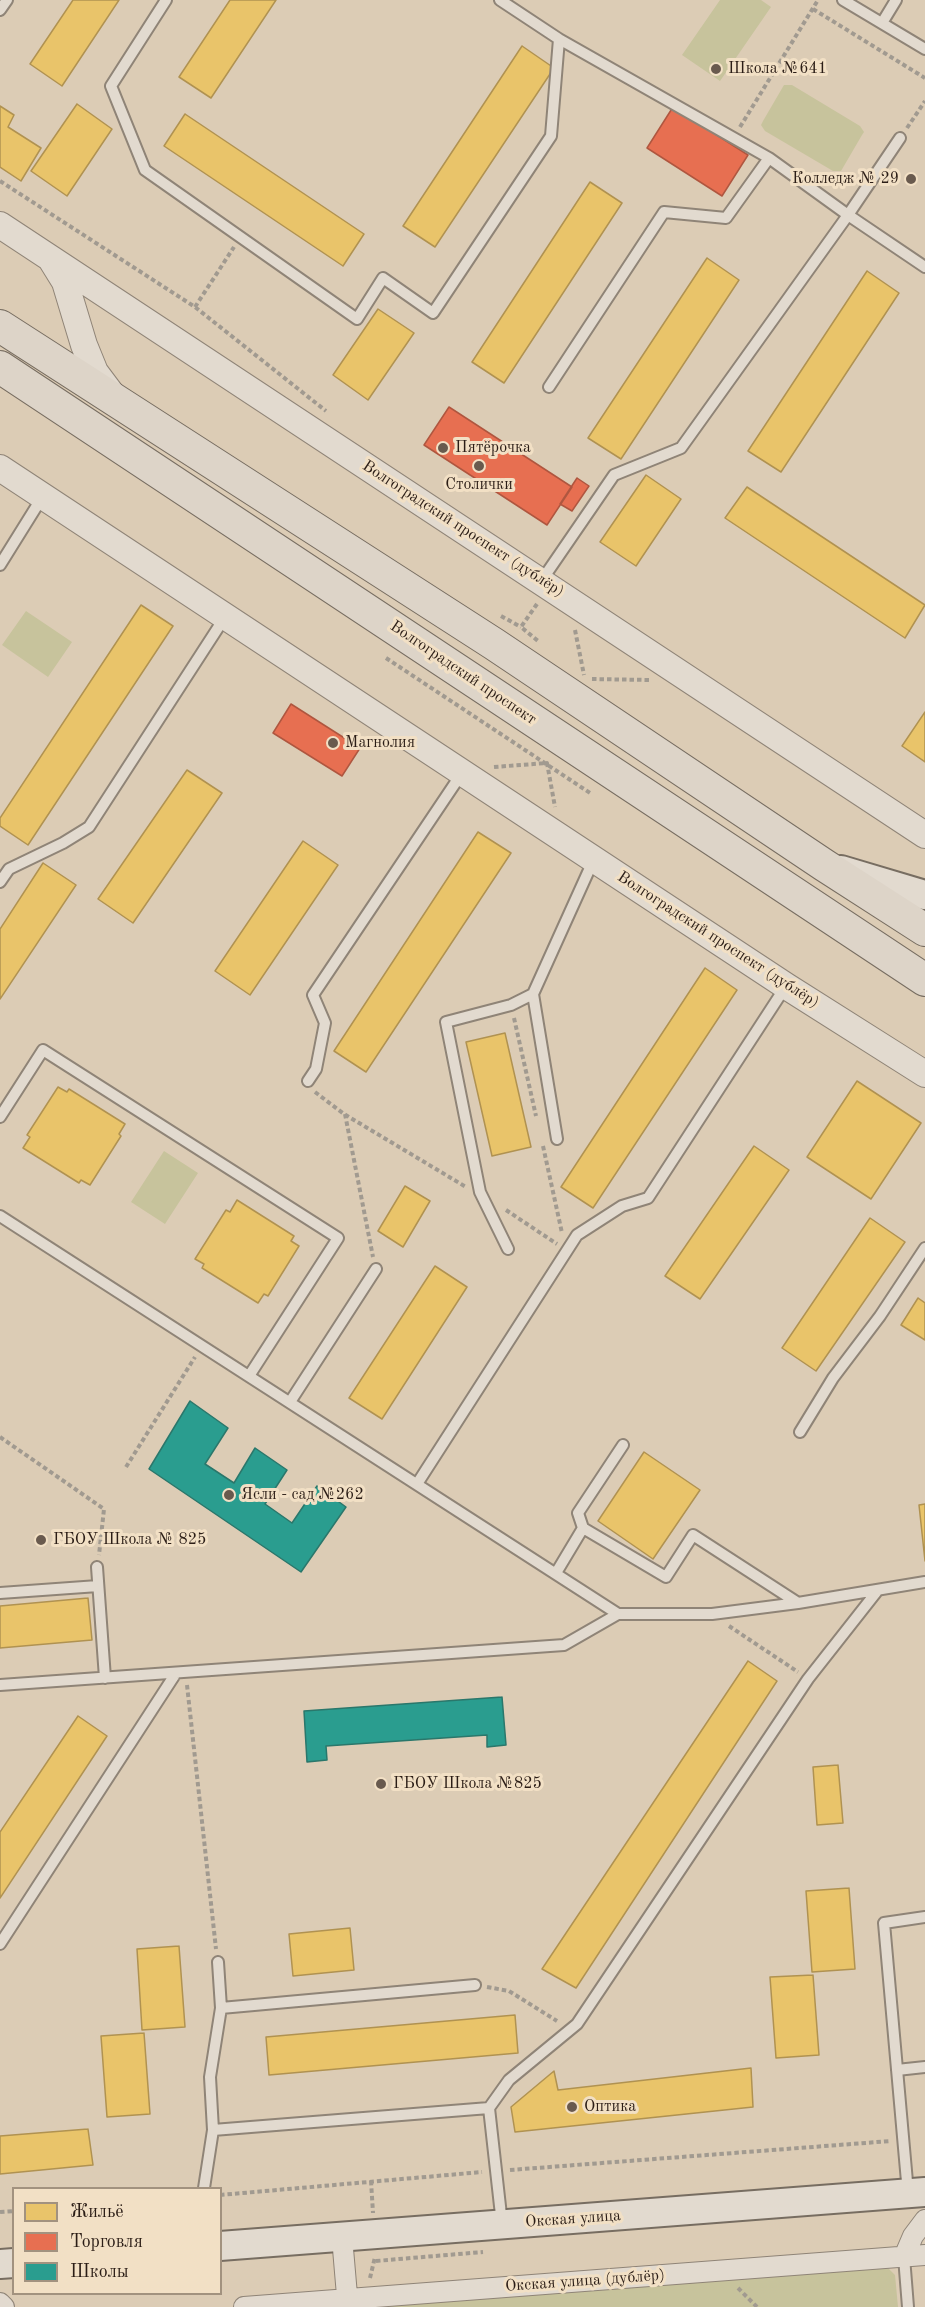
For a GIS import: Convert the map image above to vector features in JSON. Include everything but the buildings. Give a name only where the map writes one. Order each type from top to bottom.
[{"type":"main road","points":[[0,326],[494,644],[925,930]]},
{"type":"main road","name":"Волгоградский проспект","points":[[0,367],[924,979]]},
{"type":"main road","points":[[824,865],[925,895]]},
{"type":"main road","name":"Окская улица","points":[[222,2246],[917,2193]]},
{"type":"street","name":"Волгоградский проспект (дублёр)","points":[[0,225],[925,834]]},
{"type":"street","points":[[50,257],[65,282],[84,345],[95,372],[118,403]]},
{"type":"street","name":"Волгоградский проспект (дублёр)","points":[[0,468],[226,615],[473,770],[594,859],[786,986],[925,1074]]},
{"type":"street","points":[[903,2257],[913,2236],[925,2220]]},
{"type":"street","points":[[342,2236],[348,2303]]},
{"type":"street","name":"Окская улица (дублёр)","points":[[244,2307],[348,2303],[925,2255]]},
{"type":"street","points":[[0,2304],[4,2307]]},
{"type":"lane","points":[[0,10],[7,0]]},
{"type":"lane","points":[[166,0],[111,86],[145,170],[357,319],[383,278],[433,313],[551,136],[559,39]]},
{"type":"lane","points":[[500,0],[559,39],[769,158],[925,267]]},
{"type":"lane","points":[[843,0],[925,49]]},
{"type":"lane","points":[[882,23],[896,0]]},
{"type":"lane","points":[[542,580],[614,475],[681,448],[848,215],[900,138]]},
{"type":"lane","points":[[549,387],[663,212],[726,218],[769,158]]},
{"type":"lane","points":[[0,566],[43,496]]},
{"type":"lane","points":[[0,882],[9,869],[63,843],[89,827],[226,615]]},
{"type":"lane","points":[[308,1081],[316,1069],[325,1023],[313,995],[473,770]]},
{"type":"lane","points":[[557,1139],[533,994],[594,859]]},
{"type":"lane","points":[[417,1484],[577,1235],[622,1206],[648,1198],[786,986]]},
{"type":"lane","points":[[508,1249],[480,1192],[446,1022],[511,1005],[533,994]]},
{"type":"lane","points":[[0,1117],[43,1050],[338,1238],[249,1376]]},
{"type":"lane","points":[[0,1216],[618,1614]]},
{"type":"lane","points":[[800,1432],[833,1378],[880,1316],[925,1248]]},
{"type":"lane","points":[[290,1402],[376,1269]]},
{"type":"lane","points":[[623,1444],[578,1513],[584,1528],[666,1577],[693,1535],[798,1603]]},
{"type":"lane","points":[[556,1573],[584,1528]]},
{"type":"lane","points":[[97,1567],[105,1678]]},
{"type":"lane","points":[[0,1685],[564,1645],[618,1614],[712,1614],[798,1603],[925,1582]]},
{"type":"lane","points":[[0,1593],[98,1586]]},
{"type":"lane","points":[[502,2224],[489,2108],[509,2080],[578,2024],[808,1679],[878,1590]]},
{"type":"lane","points":[[0,1944],[181,1672]]},
{"type":"lane","points":[[917,2193],[904,2140],[884,1923],[925,1917]]},
{"type":"lane","points":[[204,2187],[213,2130],[210,2077],[222,2008],[218,1962]]},
{"type":"lane","points":[[222,2008],[475,1985]]},
{"type":"lane","points":[[897,2070],[925,2067]]},
{"type":"lane","points":[[213,2130],[489,2108]]},
{"type":"lane","points":[[903,2257],[908,2307]]},
{"type":"path","points":[[733,138],[818,0]]},
{"type":"path","points":[[813,9],[925,78]]},
{"type":"path","points":[[900,138],[925,101]]},
{"type":"path","points":[[195,307],[240,237]]},
{"type":"path","points":[[386,658],[590,793]]},
{"type":"path","points":[[585,678],[661,681]]},
{"type":"path","points":[[473,770],[546,763]]},
{"type":"path","points":[[546,763],[555,810]]},
{"type":"path","points":[[308,1081],[315,1091],[344,1113],[463,1186],[480,1192],[566,1251]]},
{"type":"path","points":[[344,1113],[376,1269]]},
{"type":"path","points":[[126,1467],[202,1346]]},
{"type":"path","points":[[0,1437],[104,1509],[97,1567]]},
{"type":"path","points":[[712,1614],[808,1679]]},
{"type":"path","points":[[181,1672],[218,1962]]},
{"type":"path","points":[[475,1985],[509,1990],[570,2030]]},
{"type":"path","points":[[222,2195],[904,2140]]},
{"type":"path","points":[[376,2261],[490,2251]]},
{"type":"shaded area","points":[[720,0],[761,0],[771,7],[720,81],[682,55]]},
{"type":"shaded area","points":[[784,85],[792,85],[860,126],[864,132],[841,171],[833,171],[765,131],[761,125]]},
{"type":"shaded area","points":[[26,611],[72,642],[48,677],[2,645]]},
{"type":"shaded area","points":[[164,1151],[198,1173],[165,1224],[131,1202]]},
{"type":"shaded area","points":[[878,2265],[888,2268],[895,2275],[898,2307],[371,2307]]},
{"type":"place","name":"Школа №641","points":[[716,69]]},
{"type":"place","name":"Колледж № 29","points":[[911,179]]},
{"type":"place","name":"Пятёрочка","points":[[443,448]]},
{"type":"place","name":"Столички","points":[[479,466]]},
{"type":"place","name":"Магнолия","points":[[333,743]]},
{"type":"place","name":"Ясли - сад №262","points":[[229,1495]]},
{"type":"place","name":"ГБОУ Школа № 825","points":[[41,1540]]},
{"type":"place","name":"ГБОУ Школа №825","points":[[381,1784]]},
{"type":"place","name":"Оптика","points":[[572,2107]]}]
